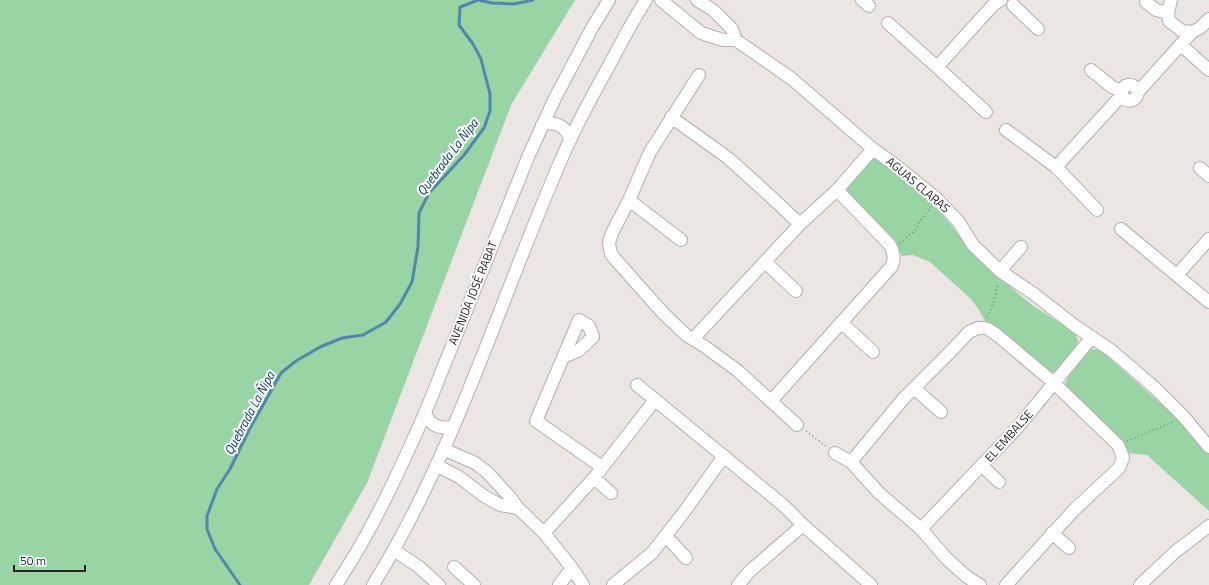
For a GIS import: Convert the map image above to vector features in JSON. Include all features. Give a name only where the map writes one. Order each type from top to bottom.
[{"type":"street","name":"AVENIDA JOSÉ RABAT","points":[[336,585],[379,511],[425,413],[522,170],[542,125],[576,57],[609,0]]},
{"type":"street","points":[[373,585],[394,550],[453,428],[547,194],[571,139],[625,35],[646,0]]},
{"type":"street","name":"AGUAS CLARAS","points":[[661,0],[701,33],[723,40],[736,40]]},
{"type":"street","name":"AGUAS CLARAS","points":[[697,0],[713,10],[732,29],[736,40],[792,80],[873,149],[937,199],[958,221],[973,245],[1000,271],[1112,351],[1155,388],[1184,417],[1209,447]]},
{"type":"street","points":[[1172,0],[1168,13],[1169,21],[1182,30],[1192,32]]},
{"type":"street","points":[[937,67],[994,4],[1009,1],[1038,29]]},
{"type":"street","points":[[1146,2],[1156,10],[1168,13]]},
{"type":"street","points":[[1091,70],[1122,93],[1125,99],[1133,101],[1137,97],[1138,92],[1192,32],[1200,28],[1209,19]]},
{"type":"street","points":[[888,23],[986,112]]},
{"type":"street","points":[[1181,45],[1209,70]]},
{"type":"street","points":[[699,75],[650,152],[629,200],[612,233],[609,242],[611,254],[663,313],[686,335],[704,346],[738,371],[798,426]]},
{"type":"street","points":[[1056,167],[1122,93]]},
{"type":"street","points":[[671,118],[728,158],[800,224]]},
{"type":"street","points":[[542,125],[551,123],[560,125],[571,139]]},
{"type":"street","points":[[1006,130],[1056,167],[1097,210]]},
{"type":"street","points":[[693,339],[800,224],[838,190],[873,149]]},
{"type":"street","points":[[1200,168],[1209,176]]},
{"type":"street","points":[[771,401],[892,266],[894,260],[893,250],[890,245],[838,190]]},
{"type":"street","points":[[629,200],[681,240]]},
{"type":"street","points":[[1121,229],[1209,302]]},
{"type":"street","points":[[1177,275],[1209,239]]},
{"type":"street","points":[[1000,271],[1021,247]]},
{"type":"street","points":[[765,262],[796,291]]},
{"type":"street","points":[[842,323],[873,352]]},
{"type":"street","points":[[851,462],[903,399],[966,334],[972,330],[984,328],[997,335],[1054,383],[1118,445],[1123,458],[1119,468],[1085,499],[1052,533],[1006,585]]},
{"type":"street","name":"EL EMBALSE","points":[[921,529],[1017,428],[1092,337]]},
{"type":"street","points":[[563,357],[536,421],[602,467]]},
{"type":"street","points":[[637,385],[783,505],[803,525],[871,585]]},
{"type":"street","points":[[914,388],[941,412]]},
{"type":"street","points":[[544,533],[594,478],[655,400]]},
{"type":"street","points":[[425,413],[428,420],[437,427],[453,428]]},
{"type":"street","points":[[443,449],[475,463],[487,472],[518,508],[544,533],[572,568],[583,585]]},
{"type":"street","points":[[835,453],[851,462],[879,492],[921,529],[946,558],[967,577],[980,585]]},
{"type":"street","points":[[613,585],[652,553],[684,512],[724,456]]},
{"type":"street","points":[[436,465],[459,477],[484,496],[500,505],[518,508]]},
{"type":"street","points":[[982,466],[999,482]]},
{"type":"street","points":[[594,478],[610,493]]},
{"type":"street","points":[[738,585],[750,571],[803,525]]},
{"type":"street","points":[[1145,583],[1175,552],[1209,526]]},
{"type":"street","points":[[1052,533],[1069,548]]},
{"type":"street","points":[[666,536],[686,558]]},
{"type":"street","points":[[394,550],[419,567],[440,585]]},
{"type":"street","points":[[454,567],[474,585]]},
{"type":"street","points":[[559,585],[572,568]]},
{"type":"path","points":[[893,250],[917,229],[919,222],[937,199]]},
{"type":"path","points":[[984,328],[991,312],[998,288],[1000,271]]},
{"type":"path","points":[[1118,445],[1184,417]]},
{"type":"path","points":[[798,426],[835,453]]},
{"type":"green space","points":[[0,0],[575,0],[511,105],[367,483],[309,585],[0,585]]},
{"type":"green space","points":[[874,158],[882,162],[934,205],[970,250],[1015,291],[1032,305],[1074,332],[1078,340],[1077,349],[1057,372],[1044,372],[987,325],[971,299],[930,262],[913,255],[902,256],[893,239],[886,231],[848,195],[847,186],[867,161]]},
{"type":"green space","points":[[1091,349],[1100,350],[1177,418],[1209,452],[1209,511],[1147,455],[1127,453],[1067,392],[1065,384],[1076,364],[1087,351]]},
{"type":"waterway","name":"Quebrada La Ñipa","points":[[240,585],[215,549],[207,529],[207,516],[217,489],[230,469],[249,430],[281,373],[296,361],[320,347],[342,338],[363,335],[386,322],[400,304],[412,282],[418,247],[419,213],[429,193],[464,155],[484,128],[490,111],[490,94],[481,59],[473,44],[459,25],[460,7],[478,0],[492,3],[514,4],[533,0]]}]
